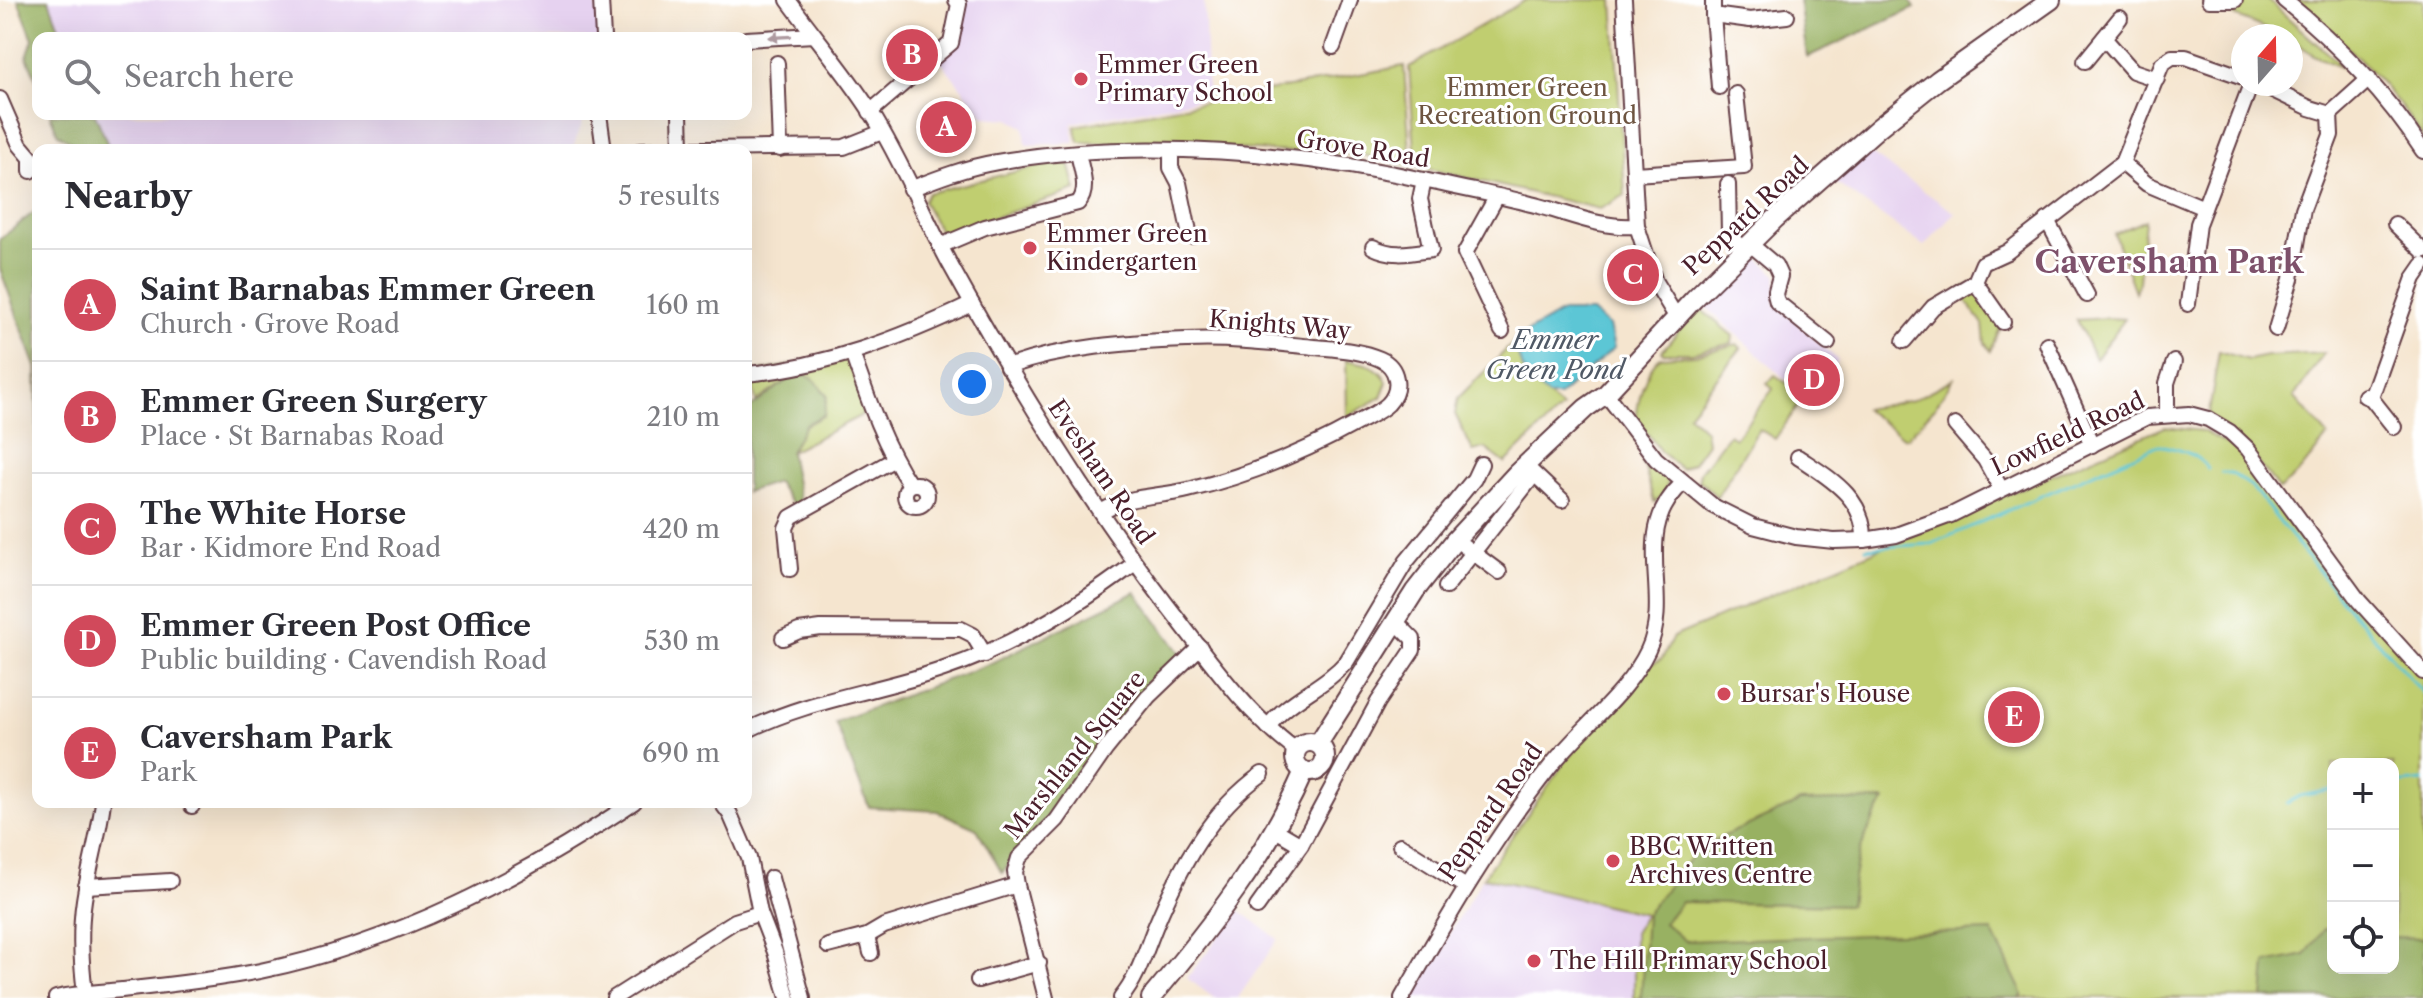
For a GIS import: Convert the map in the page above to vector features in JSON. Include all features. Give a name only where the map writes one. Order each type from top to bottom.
[{"type":"main road","name":"Peppard Road","points":[[1318,744],[1395,621],[1455,540],[1530,470],[1586,408],[1606,394],[1746,246],[1902,109],[2051,0]]},
{"type":"main road","points":[[1303,743],[1318,744],[1324,753],[1323,763],[1317,770],[1304,771],[1296,763],[1296,750],[1303,743]]},
{"type":"main road","points":[[1151,998],[1218,913],[1274,829],[1304,771]]},
{"type":"street","points":[[601,0],[603,32]]},
{"type":"street","points":[[788,0],[870,112],[910,189]]},
{"type":"street","points":[[870,112],[951,43],[959,4],[956,0]]},
{"type":"street","points":[[1333,47],[1350,0]]},
{"type":"street","points":[[1624,0],[1637,226],[1655,282],[1677,318]]},
{"type":"street","points":[[2209,0],[2235,0]]},
{"type":"street","points":[[2284,0],[2349,56],[2405,123],[2423,151]]},
{"type":"street","points":[[1719,87],[1713,8],[1750,20],[1787,16]]},
{"type":"street","points":[[2085,61],[2120,18]]},
{"type":"street","points":[[752,39],[814,35]]},
{"type":"street","points":[[2104,38],[2133,71],[2157,79]]},
{"type":"street","points":[[1909,336],[1933,307],[1975,282],[1983,263],[2007,252],[2122,163],[2162,64],[2172,57],[2186,57],[2231,73]]},
{"type":"street","points":[[777,63],[780,149]]},
{"type":"street","points":[[2330,114],[2369,79]]},
{"type":"street","points":[[1634,174],[1744,167],[1736,94]]},
{"type":"street","points":[[2188,304],[2198,224],[2246,96]]},
{"type":"street","points":[[2285,96],[2330,114]]},
{"type":"street","points":[[0,99],[20,145],[31,158],[31,171]]},
{"type":"street","points":[[2276,329],[2291,279],[2303,209],[2331,135],[2330,114]]},
{"type":"street","points":[[600,120],[603,144]]},
{"type":"street","points":[[673,144],[679,120]]},
{"type":"street","points":[[752,149],[844,147],[882,132]]},
{"type":"street","points":[[1171,150],[1171,168],[1179,183],[1190,236]]},
{"type":"street","name":"Grove Road","points":[[910,189],[948,174],[997,162],[1078,153],[1171,150],[1238,153],[1322,162],[1424,180],[1604,225],[1637,226]]},
{"type":"street","points":[[940,246],[985,227],[1078,203],[1083,199],[1085,189],[1078,153]]},
{"type":"street","points":[[2122,163],[2147,184],[2204,208]]},
{"type":"street","points":[[1373,247],[1398,255],[1431,250],[1420,199],[1424,180]]},
{"type":"street","points":[[1728,184],[1729,233],[1775,265],[1780,276],[1775,294],[1777,302],[1828,343]]},
{"type":"street","name":"Evesham Road","points":[[910,189],[1037,418],[1135,563],[1200,647],[1268,727],[1296,750]]},
{"type":"street","points":[[1497,196],[1465,253],[1502,331]]},
{"type":"street","points":[[2047,220],[2087,295]]},
{"type":"street","points":[[2395,224],[2423,251]]},
{"type":"street","points":[[2394,427],[2366,396],[2414,278],[2423,265]]},
{"type":"street","points":[[1975,282],[2003,322]]},
{"type":"street","points":[[752,373],[852,353],[920,329],[972,304]]},
{"type":"street","name":"Knights Way","points":[[1007,367],[1033,358],[1088,348],[1202,340],[1260,341],[1344,350],[1383,360],[1395,375],[1397,388],[1389,403],[1325,441],[1261,468],[1187,491],[1119,503],[1101,512]]},
{"type":"street","points":[[2047,344],[2092,445]]},
{"type":"street","points":[[852,353],[893,460],[910,485]]},
{"type":"street","points":[[2167,414],[2167,383],[2174,362]]},
{"type":"street","points":[[1606,394],[1656,459],[1683,483]]},
{"type":"street","name":"Lowfield Road","points":[[1683,483],[1713,506],[1753,526],[1796,537],[1864,540],[1896,535],[1951,515],[2147,417],[2189,414],[2208,419],[2230,432],[2248,449],[2359,601],[2423,672]]},
{"type":"street","points":[[1957,433],[1985,460],[2001,489]]},
{"type":"street","points":[[1798,457],[1853,499],[1865,525],[1864,540]]},
{"type":"street","points":[[790,569],[786,528],[791,517],[893,460]]},
{"type":"street","points":[[1268,727],[1279,712],[1335,675],[1347,661],[1406,562],[1474,479],[1481,464]]},
{"type":"street","points":[[1446,587],[1530,470],[1562,500]]},
{"type":"street","name":"Peppard Road","points":[[1402,998],[1466,887],[1550,766],[1628,680],[1646,654],[1652,639],[1655,610],[1655,528],[1660,512],[1683,483]]},
{"type":"street","points":[[1455,540],[1499,572]]},
{"type":"street","points":[[752,729],[812,704],[902,682],[985,655],[1075,606],[1135,563]]},
{"type":"street","points":[[1257,907],[1301,845],[1378,702],[1413,650],[1413,639],[1395,621]]},
{"type":"street","points":[[783,638],[799,631],[821,628],[961,629],[973,635],[985,655]]},
{"type":"street","name":"Marshland Square","points":[[1017,885],[1015,872],[1019,858],[1057,820],[1106,749],[1148,697],[1200,647]]},
{"type":"street","points":[[1121,998],[1133,981],[1167,900],[1214,817],[1238,791],[1262,774]]},
{"type":"street","points":[[85,993],[80,949],[86,886],[102,808]]},
{"type":"street","points":[[56,998],[260,971],[359,943],[437,915],[484,892],[625,808]]},
{"type":"street","points":[[726,808],[749,858],[762,916],[788,998]]},
{"type":"street","points":[[1274,829],[1301,845]]},
{"type":"street","points":[[1400,845],[1466,887]]},
{"type":"street","points":[[771,878],[803,998]]},
{"type":"street","points":[[86,886],[170,881]]},
{"type":"street","points":[[828,946],[867,936],[884,926],[1017,885],[1046,998]]},
{"type":"street","points":[[614,998],[735,921],[780,914]]},
{"type":"street","points":[[867,936],[871,953]]},
{"type":"street","points":[[978,980],[1039,963]]},
{"type":"shaded area","points":[[49,0],[596,0],[599,32],[61,32]]},
{"type":"shaded area","name":"Emmer Green Primary School","points":[[965,0],[1204,0],[1208,98],[1072,123],[1075,143],[1026,145],[1024,127],[1009,119],[984,117],[940,60]]},
{"type":"shaded area","points":[[98,120],[584,120],[574,144],[108,144]]},
{"type":"shaded area","points":[[1866,150],[1955,213],[1924,246],[1829,178]]},
{"type":"shaded area","points":[[1755,255],[1777,275],[1775,304],[1838,360],[1819,392],[1805,391],[1783,377],[1704,305]]},
{"type":"shaded area","points":[[1535,801],[1699,847],[1634,933],[1634,998],[1411,998],[1483,877]]},
{"type":"shaded area","points":[[1239,910],[1278,939],[1238,998],[1214,998],[1187,978]]},
{"type":"green space","points":[[18,0],[49,0],[61,32],[32,32],[32,36]]},
{"type":"green space","name":"Emmer Green Recreation Ground","points":[[1526,0],[1613,0],[1625,195],[1600,209],[1416,166],[1409,67]]},
{"type":"green space","points":[[1799,0],[1910,0],[1915,8],[1807,57]]},
{"type":"green space","points":[[2235,0],[2268,0],[2295,24],[2254,24],[2225,12]]},
{"type":"green space","points":[[2295,0],[2423,0],[2423,138],[2380,81]]},
{"type":"green space","points":[[2303,31],[2345,69],[2303,48]]},
{"type":"green space","points":[[32,42],[32,69],[27,57]]},
{"type":"green space","points":[[1404,66],[1411,167],[1363,155],[1079,142],[1075,126]]},
{"type":"green space","points":[[52,120],[98,120],[108,144],[75,144],[58,134]]},
{"type":"green space","points":[[1068,159],[1076,190],[942,235],[923,201],[928,193]]},
{"type":"green space","points":[[32,214],[32,356],[0,269],[0,239]]},
{"type":"green space","points":[[2145,220],[2139,282],[2135,292],[2114,234]]},
{"type":"green space","points":[[1975,282],[2003,322],[1990,351],[1985,343],[1983,324],[1959,291]]},
{"type":"green space","points":[[1698,307],[1733,336],[1732,343],[1692,353],[1663,353],[1662,351]]},
{"type":"green space","points":[[2125,319],[2095,359],[2077,320]]},
{"type":"green space","points":[[1519,337],[1517,348],[1523,369],[1562,408],[1505,463],[1485,448],[1473,451],[1455,414],[1458,398]]},
{"type":"green space","points":[[1737,344],[1741,348],[1688,414],[1705,430],[1707,443],[1693,463],[1681,469],[1661,452],[1636,418],[1646,377],[1660,357],[1695,355]]},
{"type":"green space","points":[[2219,351],[2248,360],[2324,353],[2294,397],[2328,436],[2301,470],[2279,490],[2248,449],[2208,419]]},
{"type":"green space","points":[[852,353],[872,410],[790,452],[805,425],[824,415],[797,373],[756,402],[752,373]]},
{"type":"green space","points":[[1346,360],[1375,368],[1387,382],[1381,397],[1347,417]]},
{"type":"green space","points":[[797,373],[812,377],[827,395],[824,415],[805,425],[790,452],[800,505],[794,508],[777,482],[752,490],[752,407]]},
{"type":"green space","points":[[1775,375],[1805,396],[1775,439],[1759,429],[1717,497],[1701,482],[1698,483],[1700,472],[1729,434],[1735,438],[1773,389],[1767,384]]},
{"type":"green space","points":[[1953,379],[1935,407],[1908,437],[1905,438],[1864,409],[1913,400]]},
{"type":"green space","points":[[2165,427],[2203,431],[2235,448],[2423,672],[2423,998],[1634,998],[1634,933],[1645,914],[1483,877],[1565,762],[1649,665],[1662,659],[1673,637]]},
{"type":"green space","points":[[1644,459],[1648,459],[1667,481],[1664,494],[1654,502],[1642,464]]},
{"type":"green space","points":[[1136,592],[1182,655],[1002,873],[977,829],[937,811],[869,807],[835,722],[989,664]]},
{"type":"green space","points":[[1885,800],[1860,850],[1850,905],[1681,902],[1664,923],[1685,941],[1992,931],[2023,995],[2019,998],[1641,998],[1646,914],[1699,847],[1800,802]]},
{"type":"green space","points":[[2324,929],[2327,929],[2327,974],[2399,974],[2399,937],[2423,938],[2423,998],[2263,998],[2266,963],[2305,955]]},
{"type":"water","name":"Emmer Green Pond","points":[[1562,312],[1592,312],[1609,326],[1614,348],[1559,396],[1548,396],[1524,370],[1517,346],[1519,337]]},
{"type":"waterway","points":[[1866,548],[1931,544],[2158,445],[2192,455],[2208,469]]},
{"type":"waterway","points":[[2221,473],[2231,473],[2251,486],[2344,603],[2423,693]]},
{"type":"waterway","points":[[2399,783],[2423,781]]},
{"type":"waterway","points":[[2287,803],[2300,796],[2327,791]]},
{"type":"place","name":"Emmer Green Surgery","points":[[912,55]]},
{"type":"place","name":"Emmer Green Primary School","points":[[1081,79]]},
{"type":"place","name":"Saint Barnabas Emmer Green","points":[[946,127]]},
{"type":"place","name":"Emmer Green Kindergarten","points":[[1030,248]]},
{"type":"place","name":"The White Horse","points":[[1633,275]]},
{"type":"place","name":"Emmer Green Post Office","points":[[1814,380]]},
{"type":"place","name":"Bursar's House","points":[[1724,694]]},
{"type":"place","name":"Caversham Park","points":[[2014,717]]},
{"type":"place","name":"BBC Written Archives Centre","points":[[1613,861]]},
{"type":"place","name":"The Hill Primary School","points":[[1534,961]]},
{"type":"district","name":"Caversham Park","points":[[2169,262]]}]
